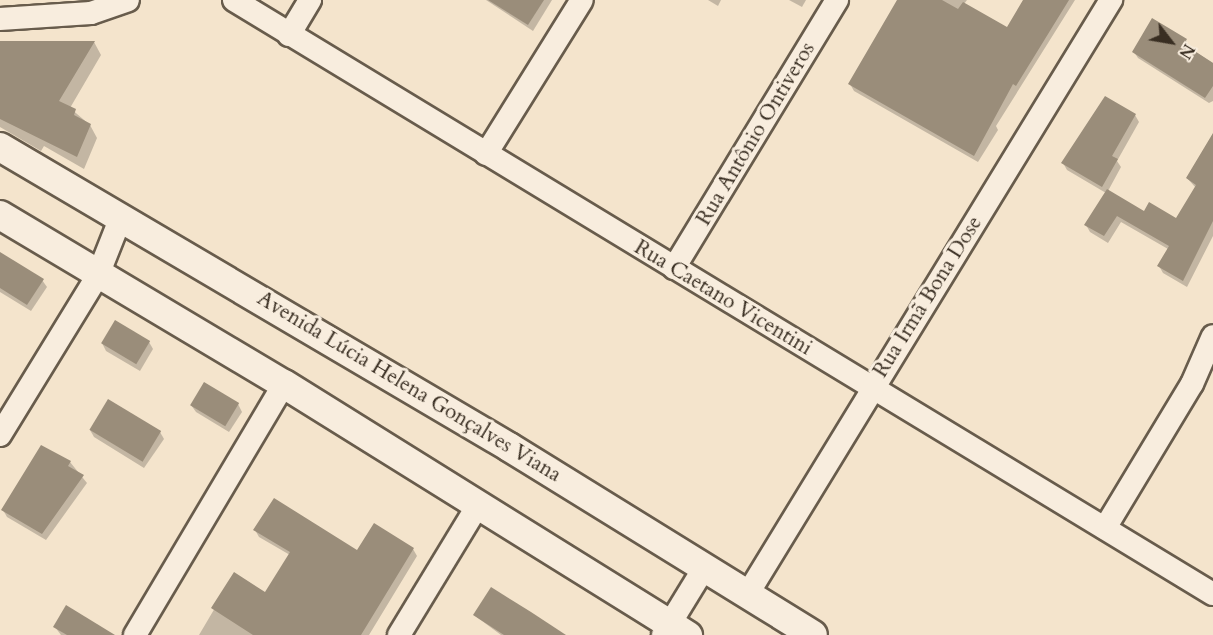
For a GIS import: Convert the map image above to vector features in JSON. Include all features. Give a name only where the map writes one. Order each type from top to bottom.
[{"type":"street","points":[[0,19],[91,13],[128,0]]},
{"type":"street","name":"Rua Caetano Vicentini","points":[[234,0],[1213,594]]},
{"type":"street","points":[[289,35],[310,0]]},
{"type":"street","points":[[486,154],[582,0]]},
{"type":"street","name":"Rua Antônio Ontiveros","points":[[674,268],[837,0]]},
{"type":"street","name":"Rua Irmã Bona Dose","points":[[747,595],[1111,0]]},
{"type":"street","name":"Avenida Lúcia Helena Gonçalves Viana","points":[[0,147],[594,498],[813,635]]},
{"type":"street","points":[[0,215],[284,384],[674,631],[704,568]]},
{"type":"street","points":[[0,435],[98,275],[121,217]]},
{"type":"street","points":[[1105,528],[1192,384],[1213,336]]},
{"type":"street","points":[[135,635],[284,384]]},
{"type":"street","points":[[399,635],[478,505]]},
{"type":"building","points":[[488,0],[544,0],[528,25]]},
{"type":"building","points":[[897,0],[942,0],[958,9],[963,2],[1007,27],[1023,0],[1069,0],[1016,86],[1013,84],[974,156],[848,84]]},
{"type":"building","points":[[1152,18],[1187,39],[1184,44],[1213,63],[1213,86],[1205,98],[1132,52]]},
{"type":"building","points":[[0,41],[95,41],[59,101],[76,109],[74,115],[91,124],[77,157],[0,119]]},
{"type":"building","points":[[1105,96],[1136,114],[1112,156],[1118,159],[1102,187],[1061,163]]},
{"type":"building","points":[[1213,133],[1213,221],[1183,281],[1157,266],[1169,246],[1117,216],[1104,236],[1084,225],[1107,189],[1144,211],[1149,202],[1176,218],[1196,185],[1186,178]]},
{"type":"building","points":[[0,252],[44,279],[27,305],[0,288]]},
{"type":"building","points":[[115,320],[150,341],[136,364],[101,343]]},
{"type":"building","points":[[204,382],[239,403],[225,426],[190,405]]},
{"type":"building","points":[[108,399],[161,431],[143,462],[89,430]]},
{"type":"building","points":[[41,445],[71,461],[68,466],[84,475],[42,534],[1,510]]},
{"type":"building","points":[[274,498],[357,550],[374,523],[414,548],[361,635],[253,635],[211,608],[234,572],[265,592],[290,552],[253,530]]},
{"type":"building","points":[[491,587],[566,635],[504,635],[473,615]]},
{"type":"building","points":[[66,605],[115,635],[67,635],[53,627]]}]
